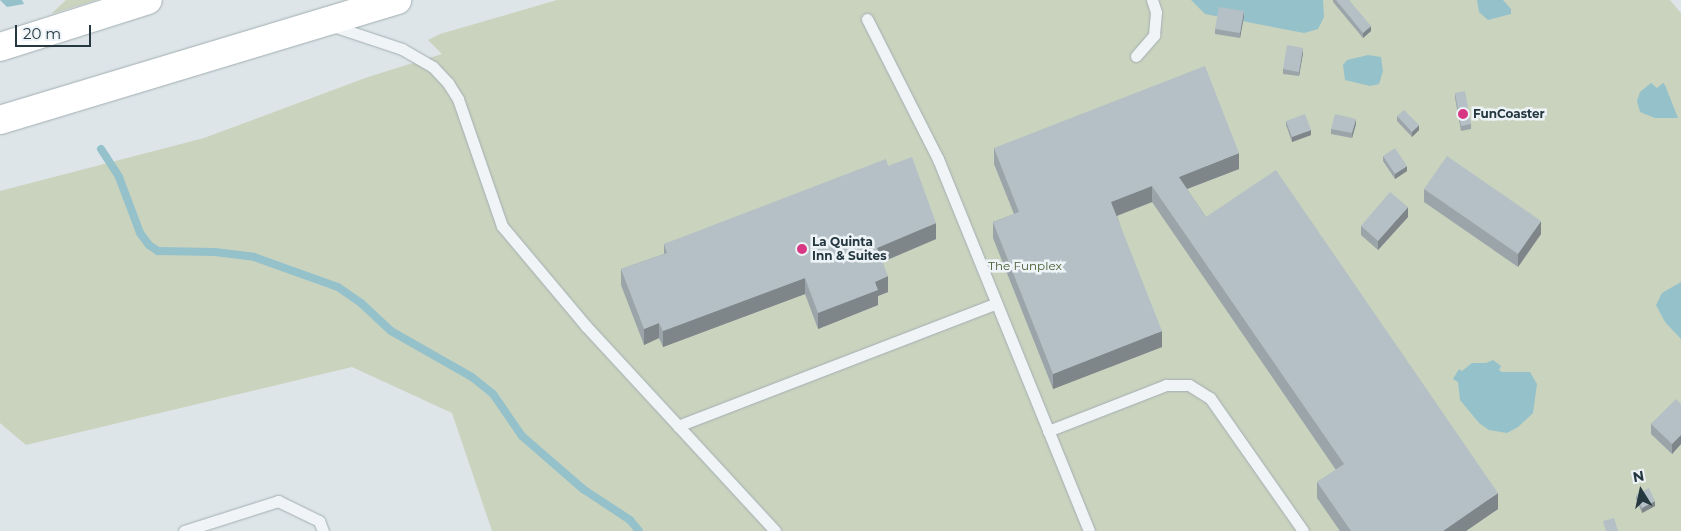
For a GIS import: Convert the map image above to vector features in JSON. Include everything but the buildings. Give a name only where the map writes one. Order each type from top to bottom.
[{"type":"highway","points":[[0,46],[148,0]]},
{"type":"highway","points":[[0,120],[396,0]]},
{"type":"lane","points":[[1136,56],[1154,35],[1156,12],[1152,0]]},
{"type":"lane","points":[[867,19],[938,160],[1088,531]]},
{"type":"lane","points":[[321,22],[402,49],[433,67],[448,83],[458,99],[502,226],[586,326],[775,531]]},
{"type":"lane","points":[[678,426],[996,303]]},
{"type":"lane","points":[[1048,431],[1166,385],[1189,385],[1210,398],[1303,531]]},
{"type":"lane","points":[[184,531],[278,501],[319,521],[323,531]]},
{"type":"green space","points":[[66,0],[97,0],[51,14]]},
{"type":"green space","name":"The Funplex","points":[[557,0],[1670,0],[1681,13],[1681,531],[492,531],[452,413],[352,367],[26,445],[0,423],[0,191],[204,138],[368,77],[442,54],[428,40],[440,34]]},
{"type":"water","points":[[0,0],[22,0],[24,4],[7,7]]},
{"type":"water","points":[[1191,0],[1323,0],[1324,17],[1318,29],[1304,33],[1205,14]]},
{"type":"water","points":[[1477,0],[1503,0],[1511,9],[1511,14],[1488,20],[1479,12]]},
{"type":"water","points":[[1368,55],[1381,57],[1383,71],[1379,84],[1370,86],[1345,80],[1343,65],[1347,60]]},
{"type":"water","points":[[1651,83],[1657,88],[1663,83],[1665,85],[1678,118],[1655,118],[1640,112],[1637,101],[1640,92]]},
{"type":"water","points":[[1681,282],[1681,339],[1665,322],[1656,305],[1662,293]]},
{"type":"water","points":[[1493,360],[1501,366],[1499,370],[1502,372],[1530,372],[1537,384],[1533,413],[1518,427],[1507,433],[1489,430],[1479,423],[1460,400],[1458,382],[1453,379],[1459,369],[1462,371],[1472,363],[1486,363]]},
{"type":"waterway","points":[[101,149],[119,177],[140,233],[149,245],[158,251],[215,252],[254,257],[338,287],[361,303],[391,331],[472,377],[493,394],[522,436],[583,489],[630,520],[639,531]]},
{"type":"place","name":"FunCoaster","points":[[1463,114]]},
{"type":"place","name":"La Quinta Inn & Suites","points":[[802,249]]}]
